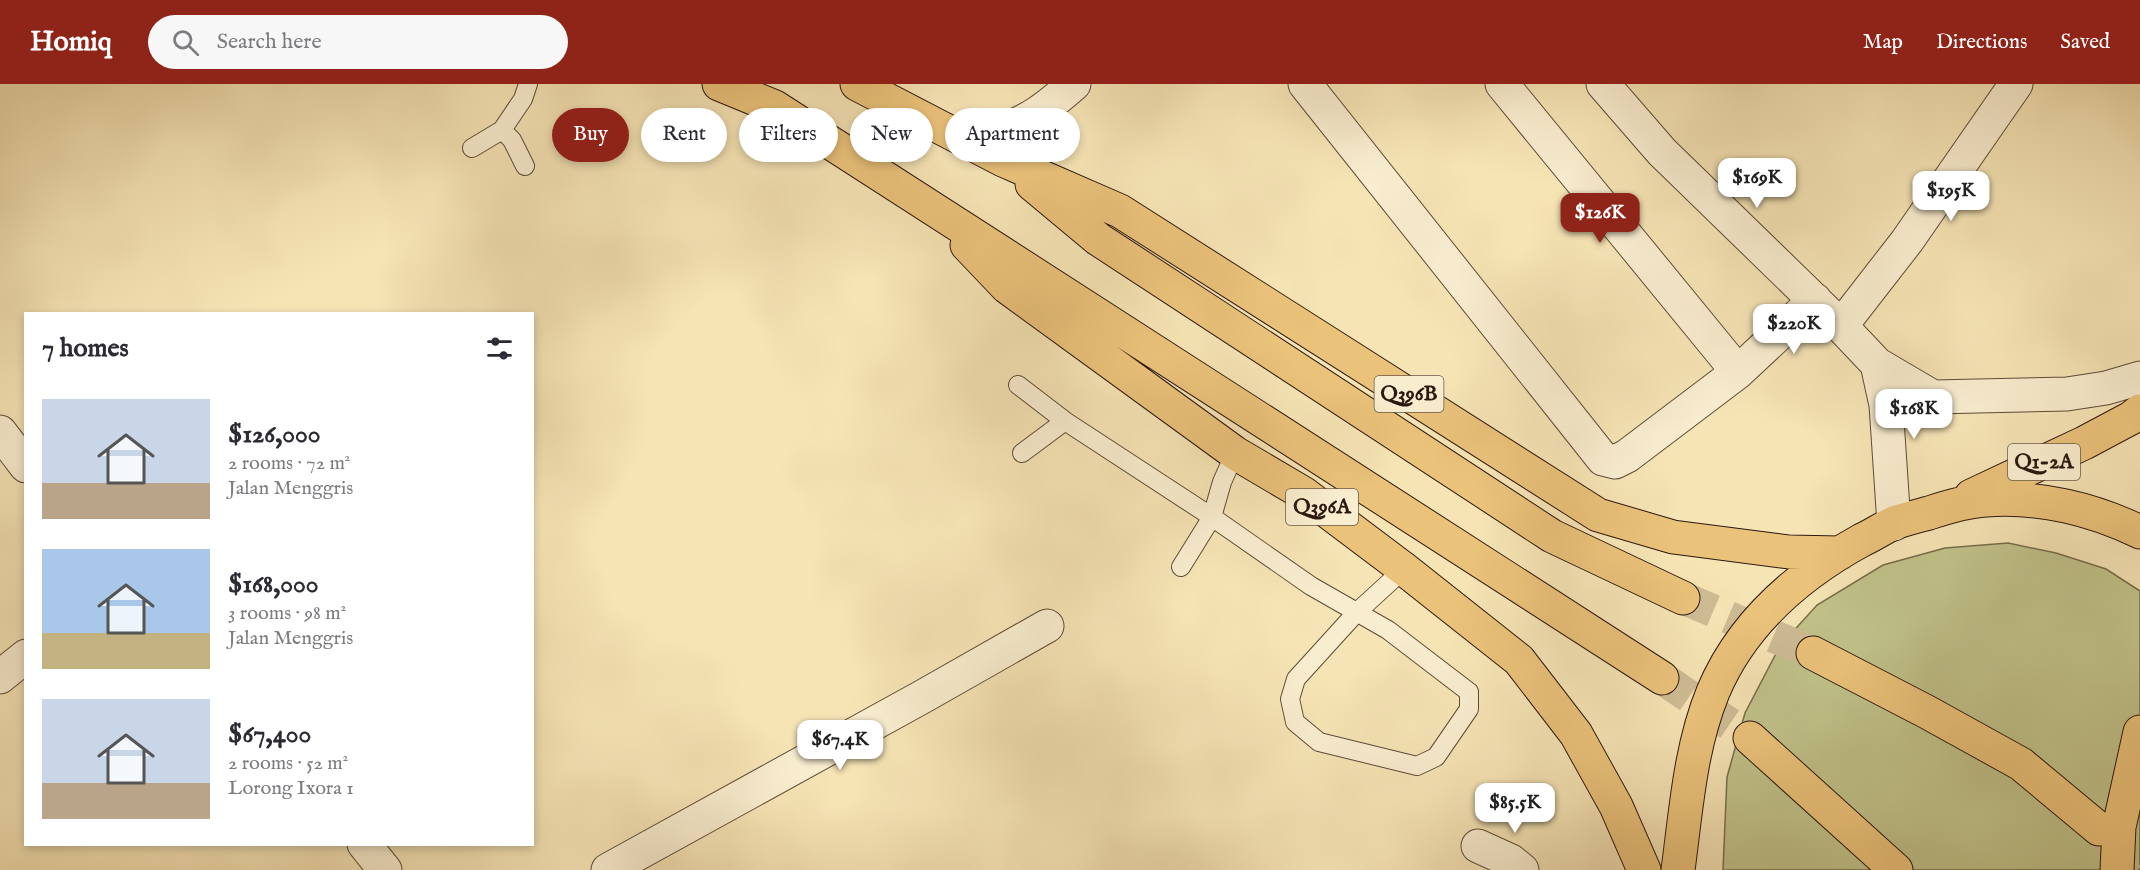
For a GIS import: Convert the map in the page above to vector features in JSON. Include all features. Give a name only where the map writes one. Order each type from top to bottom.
[{"type":"main road","name":"Q396A","points":[[719,84],[775,107],[931,206],[1007,286],[1234,453],[1303,493],[1519,660],[1576,734],[1616,806],[1644,870]]},
{"type":"main road","name":"Q396B","points":[[857,84],[945,129]]},
{"type":"main road","points":[[1005,162],[1098,239],[1552,536],[1683,598]]},
{"type":"main road","name":"Q396B","points":[[1008,162],[1120,211],[1599,515],[1673,537],[1789,552],[1840,552]]},
{"type":"main road","points":[[931,206],[1662,678]]},
{"type":"main road","name":"Q1-2A","points":[[1945,508],[2084,443],[2140,411]]},
{"type":"main road","points":[[1678,870],[1694,762],[1713,692],[1752,627],[1775,601],[1799,580],[1840,552],[1894,524],[1945,508],[1985,500],[2026,500],[2075,508],[2113,519],[2140,532]]},
{"type":"main road","points":[[1813,653],[2021,764],[2099,829]]},
{"type":"main road","points":[[2117,870],[2119,827],[2140,732]]},
{"type":"main road","points":[[1750,738],[1896,870]]},
{"type":"street","points":[[1305,84],[1603,459],[1615,462],[1627,456],[1738,372],[1815,300]]},
{"type":"street","points":[[1502,84],[1738,372]]},
{"type":"street","points":[[1603,84],[1662,152],[1815,300],[1877,364],[1934,397],[2067,394],[2106,388],[2140,378]]},
{"type":"street","points":[[1841,326],[1906,241],[2016,84]]},
{"type":"street","points":[[1037,108],[1054,91]]},
{"type":"street","points":[[1877,364],[1886,405],[1894,524]]},
{"type":"street","points":[[0,432],[24,463]]},
{"type":"street","points":[[608,870],[1047,626]]},
{"type":"street","points":[[0,677],[24,658]]},
{"type":"street","points":[[366,846],[385,870]]},
{"type":"street","points":[[1478,846],[1511,861],[1522,870]]},
{"type":"lane","points":[[472,148],[502,130],[523,99],[528,84]]},
{"type":"lane","points":[[502,130],[512,140],[525,166]]},
{"type":"lane","points":[[1018,385],[1065,421],[1212,517],[1311,586],[1356,613],[1388,630],[1468,692],[1468,709],[1436,757],[1417,766],[1319,742],[1294,722],[1290,699],[1296,679],[1356,613],[1404,569]]},
{"type":"lane","points":[[1022,453],[1065,421]]},
{"type":"lane","points":[[1181,567],[1212,517],[1222,482],[1234,453]]},
{"type":"green space","points":[[2008,543],[2056,553],[2106,569],[2140,591],[2140,870],[1723,870],[1727,777],[1745,713],[1780,646],[1817,605],[1883,565],[1945,548]]},
{"type":"tunnel","points":[[1683,598],[1813,653]]},
{"type":"tunnel","points":[[1662,678],[1750,738]]},
{"type":"tunnel","points":[[2102,833],[2137,870]]}]
